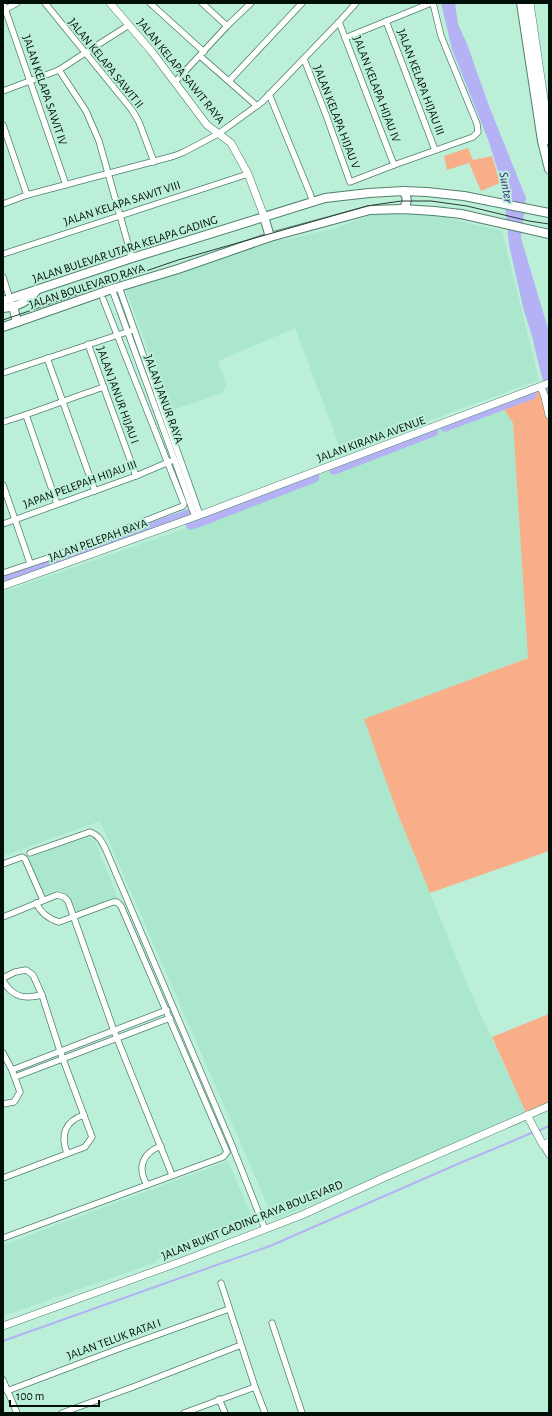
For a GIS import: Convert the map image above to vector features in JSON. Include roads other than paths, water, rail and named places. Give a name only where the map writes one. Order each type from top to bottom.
[{"type":"highway","points":[[529,3],[549,140]]},
{"type":"main road","points":[[521,3],[542,141],[549,169]]},
{"type":"main road","points":[[403,191],[407,196],[407,204],[403,209]]},
{"type":"main road","name":"JALAN BULEVAR UTARA KELAPA GADING","points":[[3,308],[9,302],[37,290],[132,258],[254,219],[265,218],[324,198],[403,191],[446,194],[549,213]]},
{"type":"main road","points":[[265,218],[270,237],[370,210],[403,209],[454,213],[549,234]]},
{"type":"main road","name":"JALAN BOULEVARD RAYA","points":[[3,327],[270,237]]},
{"type":"main road","points":[[9,302],[17,322]]},
{"type":"street","name":"JALAN KELAPA SAWIT IV","points":[[4,3],[66,185]]},
{"type":"street","points":[[6,9],[17,3]]},
{"type":"street","name":"JALAN KELAPA SAWIT II","points":[[45,3],[132,110],[139,122],[154,162]]},
{"type":"street","name":"JALAN KELAPA SAWIT RAYA","points":[[110,3],[175,82],[207,125],[231,143],[248,174],[265,218]]},
{"type":"street","points":[[150,3],[229,81],[258,106]]},
{"type":"street","points":[[202,3],[227,26]]},
{"type":"street","points":[[175,82],[227,26],[251,3]]},
{"type":"street","points":[[229,81],[302,3]]},
{"type":"street","points":[[3,204],[27,195],[154,162],[184,152],[218,134],[258,106],[340,22],[356,3]]},
{"type":"street","points":[[345,38],[432,3],[441,36],[477,124],[478,132],[473,137],[394,165]]},
{"type":"street","name":"JALAN KELAPA HIJAU III","points":[[386,21],[435,150]]},
{"type":"street","name":"JALAN KELAPA HIJAU IV","points":[[340,22],[394,165]]},
{"type":"street","points":[[3,91],[31,82],[59,70],[129,25]]},
{"type":"street","name":"JALAN KELAPA HIJAU V","points":[[304,59],[350,182],[394,165]]},
{"type":"street","points":[[59,70],[86,111],[96,132],[102,148],[132,258]]},
{"type":"street","points":[[269,94],[312,202]]},
{"type":"street","points":[[3,125],[27,195]]},
{"type":"street","name":"JALAN KELAPA SAWIT VIII","points":[[3,254],[248,174]]},
{"type":"street","points":[[3,276],[9,302]]},
{"type":"street","name":"JALAN JANUR RAYA","points":[[115,288],[133,330],[197,516]]},
{"type":"street","name":"JALAN JANUR RAYA","points":[[115,288],[127,332],[178,461]]},
{"type":"street","points":[[104,299],[167,464]]},
{"type":"street","points":[[3,373],[117,334],[133,330]]},
{"type":"street","name":"JALAN JANUR HIJAU I","points":[[88,344],[136,476]]},
{"type":"street","points":[[47,358],[95,491]]},
{"type":"street","points":[[545,385],[545,397],[549,414]]},
{"type":"street","name":"JALAN KIRANA AVENUE","points":[[197,516],[545,385]]},
{"type":"street","points":[[3,422],[104,387]]},
{"type":"street","points":[[26,415],[57,504]]},
{"type":"street","name":"JAPAN PELEPAH HIJAU III","points":[[3,524],[178,461]]},
{"type":"street","name":"JALAN PELEPAH RAYA","points":[[3,573],[63,553],[182,507],[184,504],[167,464]]},
{"type":"street","points":[[3,485],[30,563]]},
{"type":"street","name":"JALAN PELEPAH RAYA","points":[[3,586],[197,516]]},
{"type":"street","points":[[30,853],[90,832],[100,838],[228,1136],[265,1229]]},
{"type":"street","points":[[3,864],[22,857],[25,859],[43,900]]},
{"type":"street","points":[[3,917],[57,895],[64,897],[68,901],[114,1031],[172,1175]]},
{"type":"street","points":[[3,1238],[223,1156],[227,1152],[121,906],[117,902],[113,902],[59,922],[43,913],[36,903]]},
{"type":"street","points":[[3,978],[15,972],[26,970],[33,974],[42,995],[60,1051],[92,1137],[85,1147],[3,1178]]},
{"type":"street","points":[[3,981],[11,991],[24,998],[42,995]]},
{"type":"street","points":[[12,1070],[167,1010]]},
{"type":"street","points":[[15,1077],[170,1018]]},
{"type":"street","points":[[3,1053],[12,1070],[20,1092],[14,1102],[3,1104]]},
{"type":"street","name":"JALAN BUKIT GADING RAYA BOULEVARD","points":[[3,1326],[302,1215],[529,1119],[549,1106]]},
{"type":"street","points":[[68,1153],[64,1138],[66,1130],[76,1117],[84,1115]]},
{"type":"street","points":[[529,1119],[544,1142],[549,1155]]},
{"type":"street","points":[[147,1185],[142,1172],[144,1159],[148,1153],[161,1146]]},
{"type":"street","points":[[221,1283],[265,1413]]},
{"type":"street","name":"JALAN TELUK RATAI I","points":[[7,1391],[229,1309]]},
{"type":"street","points":[[272,1323],[302,1413]]},
{"type":"street","points":[[62,1413],[241,1345]]},
{"type":"street","points":[[3,1380],[17,1413]]},
{"type":"street","points":[[184,1413],[255,1387]]},
{"type":"street","points":[[219,1399],[224,1413]]},
{"type":"water","name":"Sunter","points":[[441,3],[455,3],[458,24],[526,198],[521,238],[549,332],[549,403],[524,311],[509,245],[503,187],[489,142],[452,49]]},
{"type":"waterway","points":[[445,426],[531,394]]},
{"type":"waterway","points":[[334,469],[433,431]]},
{"type":"waterway","points":[[213,516],[314,477]]},
{"type":"waterway","points":[[3,582],[188,515]]},
{"type":"waterway","points":[[191,524],[209,518]]},
{"type":"waterway","points":[[538,1131],[549,1126]]},
{"type":"waterway","points":[[3,1341],[270,1246],[534,1132]]},
{"type":"tram line","points":[[3,320],[178,260],[367,206],[401,201],[431,201],[467,206],[529,221],[549,224]]}]
